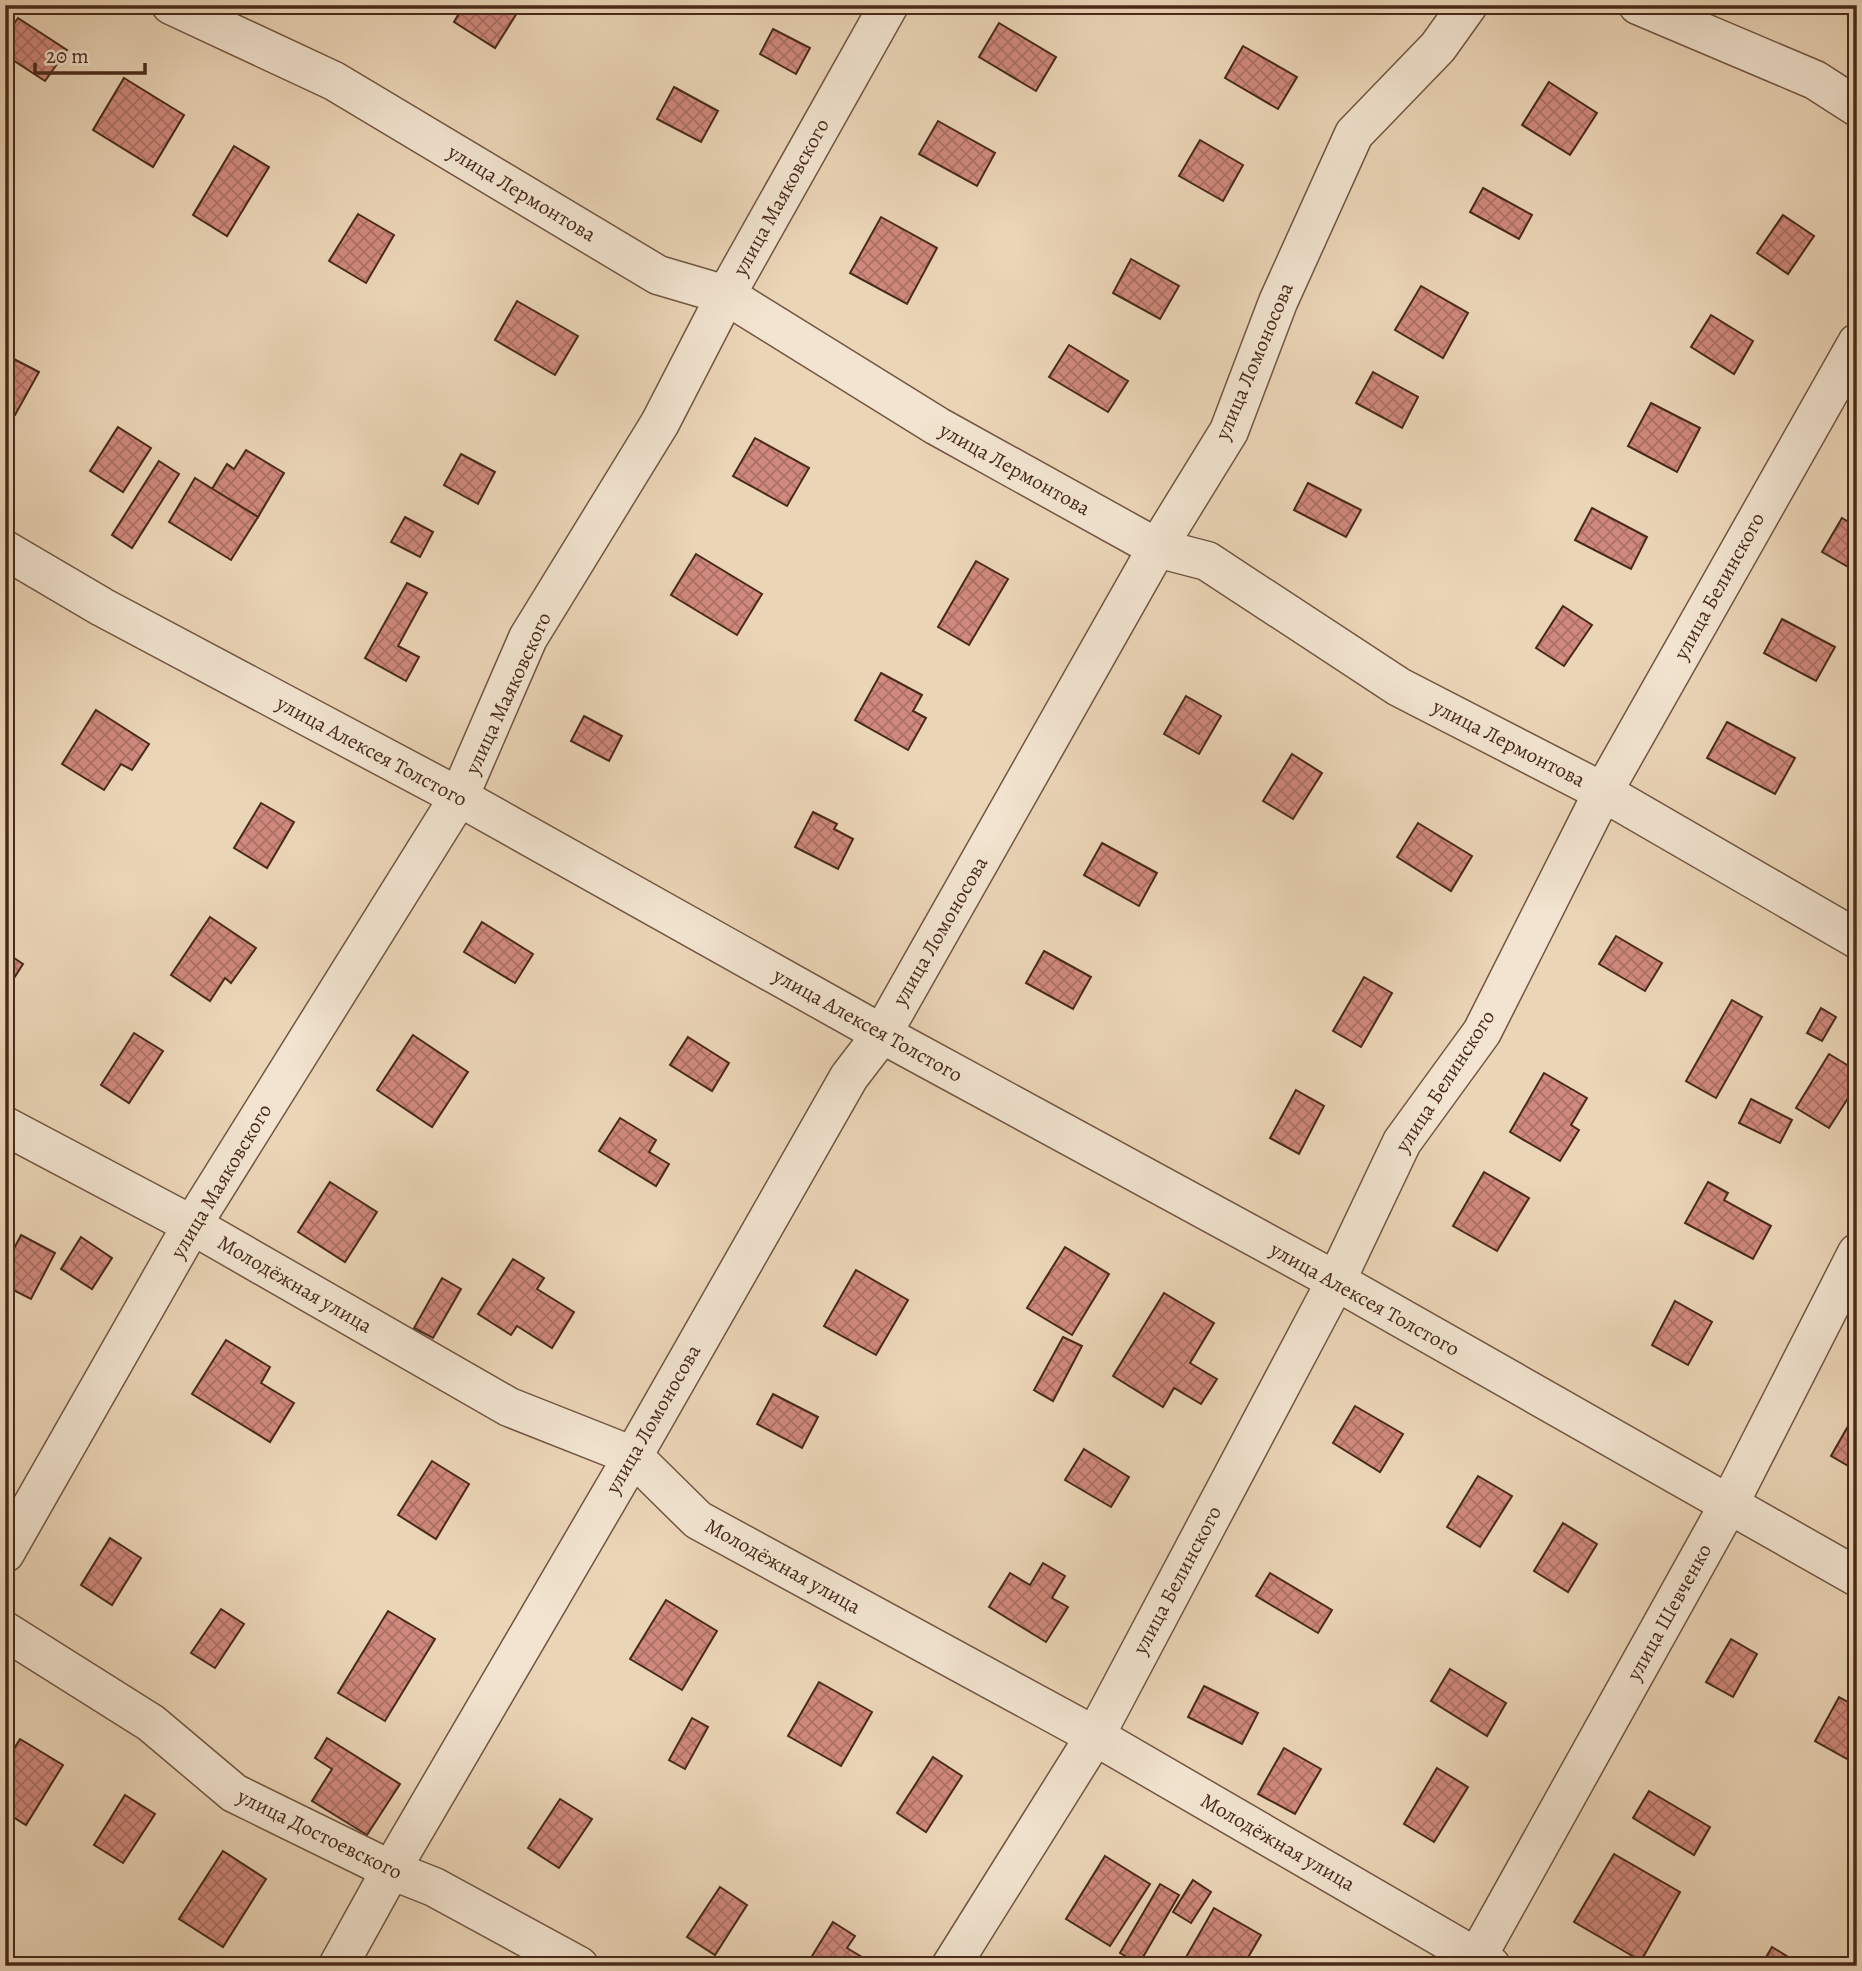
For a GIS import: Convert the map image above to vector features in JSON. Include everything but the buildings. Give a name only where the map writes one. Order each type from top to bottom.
[{"type":"street","name":"улица Лермонтова","points":[[171,5],[334,81],[658,275],[726,295],[937,426],[1157,548],[1207,561],[1399,687],[1603,792],[1857,939]]},
{"type":"street","name":"улица Маяковского","points":[[5,1553],[192,1225],[459,797],[528,638],[660,424],[726,295],[889,5]]},
{"type":"street","name":"улица Ломоносова","points":[[338,1966],[849,1077],[882,1034],[1157,548],[1229,431],[1278,302],[1354,134],[1438,47],[1468,5]]},
{"type":"street","points":[[1637,5],[1815,80],[1857,107]]},
{"type":"street","name":"улица Белинского","points":[[951,1966],[1095,1736],[1336,1281],[1402,1142],[1482,1032],[1603,792],[1857,343]]},
{"type":"street","name":"улица Алексея Толстого","points":[[5,550],[102,607],[459,797],[882,1034],[1336,1281],[1857,1577]]},
{"type":"street","name":"Молодёжная улица","points":[[5,1126],[192,1225],[509,1407],[633,1456],[698,1520],[1095,1736],[1480,1963]]},
{"type":"street","name":"улица Шевченко","points":[[1480,1963],[1728,1506],[1857,1253]]},
{"type":"street","name":"улица Достоевского","points":[[5,1631],[151,1723],[234,1793],[391,1870],[434,1887],[579,1966]]}]
